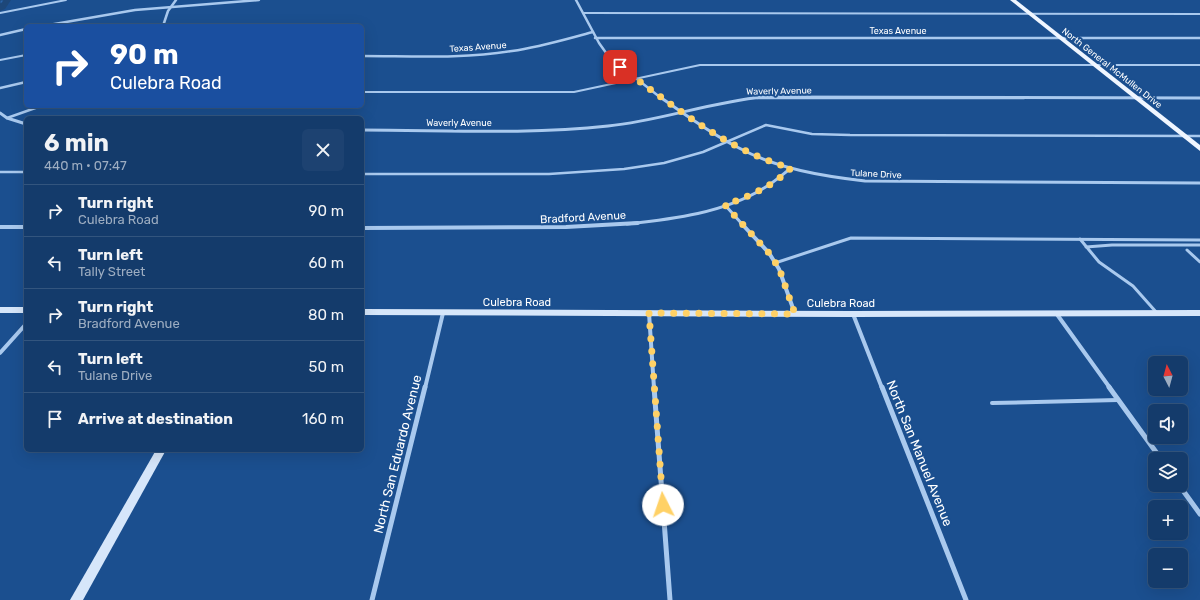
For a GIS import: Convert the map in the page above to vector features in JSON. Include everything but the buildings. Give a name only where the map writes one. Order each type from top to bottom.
[{"type":"main road","name":"North General McMullen Drive","points":[[1012,0],[1200,149]]},
{"type":"main road","points":[[0,310],[24,310]]},
{"type":"main road","name":"Culebra Road","points":[[364,312],[795,314],[1200,313]]},
{"type":"main road","points":[[76,600],[160,452]]},
{"type":"street","points":[[164,24],[176,0]]},
{"type":"street","points":[[54,24],[135,10],[259,0]]},
{"type":"street","points":[[576,0],[593,32]]},
{"type":"street","points":[[0,35],[24,29]]},
{"type":"street","name":"Tulane Drive","points":[[593,32],[595,38],[610,58],[636,79],[681,111],[728,142],[766,160],[791,168],[841,179],[891,182],[1200,183]]},
{"type":"street","name":"Texas Avenue","points":[[364,56],[458,56],[494,54],[540,46],[593,32]]},
{"type":"street","name":"Texas Avenue","points":[[595,38],[1200,38]]},
{"type":"street","points":[[0,88],[24,82]]},
{"type":"street","name":"Waverly Avenue","points":[[364,130],[577,129],[633,123],[723,101],[763,97],[1200,98]]},
{"type":"street","points":[[0,114],[24,123]]},
{"type":"street","name":"Bradford Avenue","points":[[364,228],[556,228],[615,226],[687,214],[725,205],[768,187],[779,180],[791,168]]},
{"type":"street","points":[[725,205],[759,240],[775,263],[784,282],[795,314]]},
{"type":"street","points":[[0,227],[24,227]]},
{"type":"street","name":"North San Eduardo Avenue","points":[[372,600],[442,313]]},
{"type":"street","points":[[649,313],[670,600]]},
{"type":"street","points":[[1056,313],[1155,452]]},
{"type":"street","name":"North San Manuel Avenue","points":[[853,314],[966,600]]},
{"type":"street","points":[[0,353],[24,326]]},
{"type":"street","points":[[1184,492],[1200,514]]},
{"type":"lane","points":[[0,13],[66,0]]},
{"type":"lane","points":[[584,13],[1200,14]]},
{"type":"lane","points":[[0,60],[24,55]]},
{"type":"lane","points":[[364,92],[574,92],[700,64],[1200,65]]},
{"type":"lane","points":[[7,118],[35,108]]},
{"type":"lane","points":[[364,174],[549,174],[624,169],[664,164],[703,152],[766,125],[812,134],[850,136],[1200,136]]},
{"type":"lane","points":[[0,172],[24,172]]},
{"type":"lane","points":[[775,263],[851,238],[1200,240]]},
{"type":"lane","points":[[1080,239],[1104,266],[1133,286],[1157,313]]},
{"type":"lane","points":[[1086,246],[1200,245]]},
{"type":"lane","points":[[1187,250],[1200,262]]},
{"type":"lane","points":[[992,404],[1118,400]]},
{"type":"route","points":[[620,67],[712,133],[741,150],[791,168],[779,180],[768,187],[725,205],[759,240],[779,268],[795,314],[649,313],[663,505]]}]
